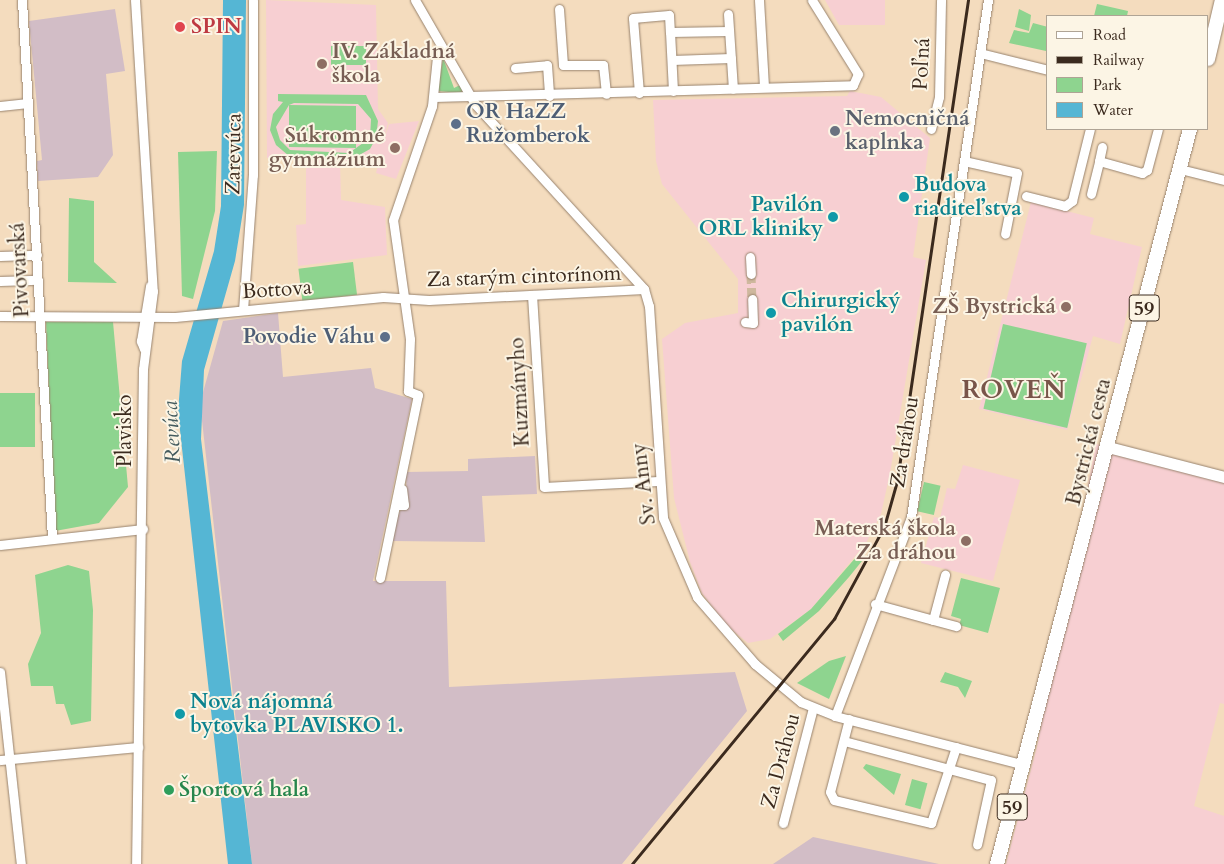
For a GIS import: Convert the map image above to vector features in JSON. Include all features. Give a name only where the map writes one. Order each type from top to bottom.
[{"type":"main road","points":[[1209,55],[1222,0]]},
{"type":"main road","name":"Bystrická cesta","points":[[997,864],[1190,130]]},
{"type":"street","name":"Pivovarská","points":[[22,0],[52,538]]},
{"type":"street","name":"Plavisko","points":[[135,0],[151,284],[144,349],[143,529],[136,864]]},
{"type":"street","name":"Zarevúca","points":[[244,310],[253,176],[253,0]]},
{"type":"street","points":[[415,0],[471,97],[644,289]]},
{"type":"street","points":[[434,97],[549,96],[846,86],[858,80],[812,0]]},
{"type":"street","name":"Poľná","points":[[931,128],[939,97],[941,0]]},
{"type":"street","name":"Za dráhou","points":[[834,716],[875,604],[911,517],[988,0]]},
{"type":"street","points":[[759,3],[764,88]]},
{"type":"street","points":[[559,9],[563,65],[602,65],[606,94]]},
{"type":"street","points":[[728,14],[732,89]]},
{"type":"street","points":[[639,93],[633,18],[669,15],[673,91]]},
{"type":"street","points":[[670,32],[729,31]]},
{"type":"street","points":[[380,578],[401,485],[418,395],[408,392],[410,340],[405,298],[393,242],[394,212],[434,97],[437,57],[443,49]]},
{"type":"street","points":[[980,53],[1046,70]]},
{"type":"street","points":[[672,60],[731,58]]},
{"type":"street","points":[[514,68],[547,65],[549,96]]},
{"type":"street","points":[[0,106],[28,103]]},
{"type":"street","points":[[1028,196],[1065,206],[1072,201],[1090,130]]},
{"type":"street","points":[[1099,160],[1147,170],[1158,130]]},
{"type":"street","points":[[1091,194],[1102,147]]},
{"type":"street","points":[[964,161],[1017,173],[1005,234]]},
{"type":"street","points":[[1180,169],[1224,180]]},
{"type":"street","points":[[0,256],[37,255]]},
{"type":"street","points":[[750,257],[751,274]]},
{"type":"street","points":[[0,281],[38,280]]},
{"type":"street","name":"Za starým cintorínom","points":[[405,298],[532,296],[644,289]]},
{"type":"street","name":"Sv. Anny","points":[[644,289],[650,306],[658,480],[662,518],[697,597],[762,671],[813,708]]},
{"type":"street","name":"Kuzmányho","points":[[532,296],[544,487],[658,480]]},
{"type":"street","name":"Bottova","points":[[0,316],[40,314],[148,317],[194,315],[405,298]]},
{"type":"street","points":[[745,322],[752,323],[752,299]]},
{"type":"street","points":[[1108,447],[1224,477]]},
{"type":"street","points":[[0,545],[143,529]]},
{"type":"street","points":[[933,620],[945,576]]},
{"type":"street","points":[[875,604],[956,626]]},
{"type":"street","points":[[0,672],[21,864]]},
{"type":"street","points":[[813,708],[834,716],[1024,765]]},
{"type":"street","name":"Za Dráhou","points":[[783,823],[813,708]]},
{"type":"street","points":[[848,719],[830,792],[834,800],[931,823],[956,747]]},
{"type":"street","points":[[844,741],[991,780],[977,846]]},
{"type":"street","points":[[0,760],[138,747]]},
{"type":"shaded area","name":"IV. Základná škola","points":[[266,0],[376,5],[378,109],[388,123],[382,146],[389,124],[419,121],[396,179],[376,173],[378,165],[340,161],[341,200],[385,207],[387,255],[298,266],[296,225],[306,224],[306,160],[316,160],[267,158]]},
{"type":"shaded area","points":[[825,0],[885,0],[885,25],[839,25]]},
{"type":"shaded area","points":[[115,9],[125,71],[106,74],[113,155],[98,177],[38,181],[37,161],[42,160],[29,21]]},
{"type":"shaded area","points":[[850,91],[881,97],[930,138],[913,257],[926,260],[890,473],[881,514],[866,543],[811,609],[770,639],[748,643],[726,625],[702,593],[690,562],[674,498],[662,339],[685,323],[738,313],[738,279],[662,184],[656,161],[653,100],[847,96]]},
{"type":"shaded area","name":"ZŠ Bystrická","points":[[1031,202],[1094,218],[1090,234],[1142,247],[1120,344],[1093,336],[1067,430],[979,409]]},
{"type":"shaded area","points":[[278,313],[283,377],[371,368],[375,388],[412,399],[373,581],[446,581],[449,687],[735,672],[747,711],[622,864],[252,864],[200,403],[223,321]]},
{"type":"shaded area","points":[[1096,444],[1224,472],[1224,704],[1220,703],[1194,806],[1224,816],[1224,864],[1006,864],[1037,747]]},
{"type":"shaded area","points":[[535,456],[537,494],[482,496],[485,542],[391,541],[393,521],[401,510],[407,510],[406,472],[468,471],[468,459]]},
{"type":"shaded area","name":"Materská škola Za dráhou","points":[[963,465],[1020,480],[993,581],[921,563],[934,517],[940,518],[947,488],[955,489]]},
{"type":"shaded area","points":[[813,837],[939,864],[773,864]]},
{"type":"green space","points":[[1097,4],[1128,11],[1127,15],[1094,15]]},
{"type":"green space","points":[[1019,9],[1031,15],[1029,31],[1015,27]]},
{"type":"green space","points":[[1033,23],[1046,26],[1046,51],[1009,43],[1014,30],[1029,33]]},
{"type":"green space","points":[[331,46],[366,46],[366,65],[331,65]]},
{"type":"green space","points":[[443,58],[454,88],[460,85],[463,91],[460,93],[438,91]]},
{"type":"green space","points":[[278,94],[366,95],[378,121],[376,138],[370,149],[354,158],[289,156],[276,145],[270,130],[273,114],[283,102],[278,101]],"holes":[[[294,103],[358,104],[371,119],[370,138],[349,153],[290,150],[280,140],[276,127],[289,105]]]},
{"type":"green space","points":[[289,105],[356,106],[356,148],[289,147]]},
{"type":"green space","points":[[217,151],[215,211],[193,299],[182,296],[178,152]]},
{"type":"green space","points":[[69,198],[94,201],[94,262],[117,283],[68,282]]},
{"type":"green space","points":[[353,262],[357,295],[302,301],[298,269]]},
{"type":"green space","points":[[46,322],[113,322],[128,487],[99,523],[55,531]]},
{"type":"green space","points":[[1003,324],[1087,343],[1067,428],[983,409]]},
{"type":"green space","points":[[0,393],[35,393],[35,447],[0,447]]},
{"type":"green space","points":[[924,482],[941,486],[934,515],[917,511]]},
{"type":"green space","points":[[857,556],[862,561],[849,577],[819,611],[783,641],[778,634],[811,609]]},
{"type":"green space","points":[[68,565],[89,571],[93,610],[91,721],[71,725],[64,704],[56,704],[53,686],[31,686],[28,664],[41,633],[35,575]]},
{"type":"green space","points":[[961,578],[1000,588],[988,633],[959,625],[961,619],[951,616]]},
{"type":"green space","points":[[846,656],[829,699],[797,683],[829,661]]},
{"type":"green space","points":[[945,672],[972,681],[965,698],[958,687],[940,682]]},
{"type":"green space","points":[[866,764],[901,774],[894,795],[863,768]]},
{"type":"green space","points":[[912,779],[927,783],[920,809],[905,805]]},
{"type":"water","points":[[223,0],[246,0],[244,205],[235,261],[204,370],[201,439],[252,864],[228,864],[178,412],[182,361],[214,251],[221,206]]},
{"type":"tunnel","points":[[751,274],[752,299]]},
{"type":"railway","points":[[632,864],[834,619],[884,527],[897,481],[968,0]]},
{"type":"place","name":"SPIN","points":[[180,27]]},
{"type":"place","name":"IV. Základná škola","points":[[322,64]]},
{"type":"place","name":"OR HaZZ Ružomberok","points":[[456,124]]},
{"type":"place","name":"Nemocničná kaplnka","points":[[835,131]]},
{"type":"place","name":"Súkromné gymnázium","points":[[395,148]]},
{"type":"place","name":"Budova riaditeľstva","points":[[904,197]]},
{"type":"place","name":"Pavilón ORL kliniky","points":[[833,217]]},
{"type":"place","name":"ZŠ Bystrická","points":[[1066,307]]},
{"type":"place","name":"Chirurgický pavilón","points":[[771,313]]},
{"type":"place","name":"Povodie Váhu","points":[[385,337]]},
{"type":"place","name":"Materská škola Za dráhou","points":[[966,541]]},
{"type":"place","name":"Nová nájomná bytovka PLAVISKO 1.","points":[[180,714]]},
{"type":"place","name":"Športová hala","points":[[169,790]]},
{"type":"district","name":"ROVEŇ","points":[[1014,390]]},
{"type":"water label","name":"Revúca","points":[[172,432]]}]
